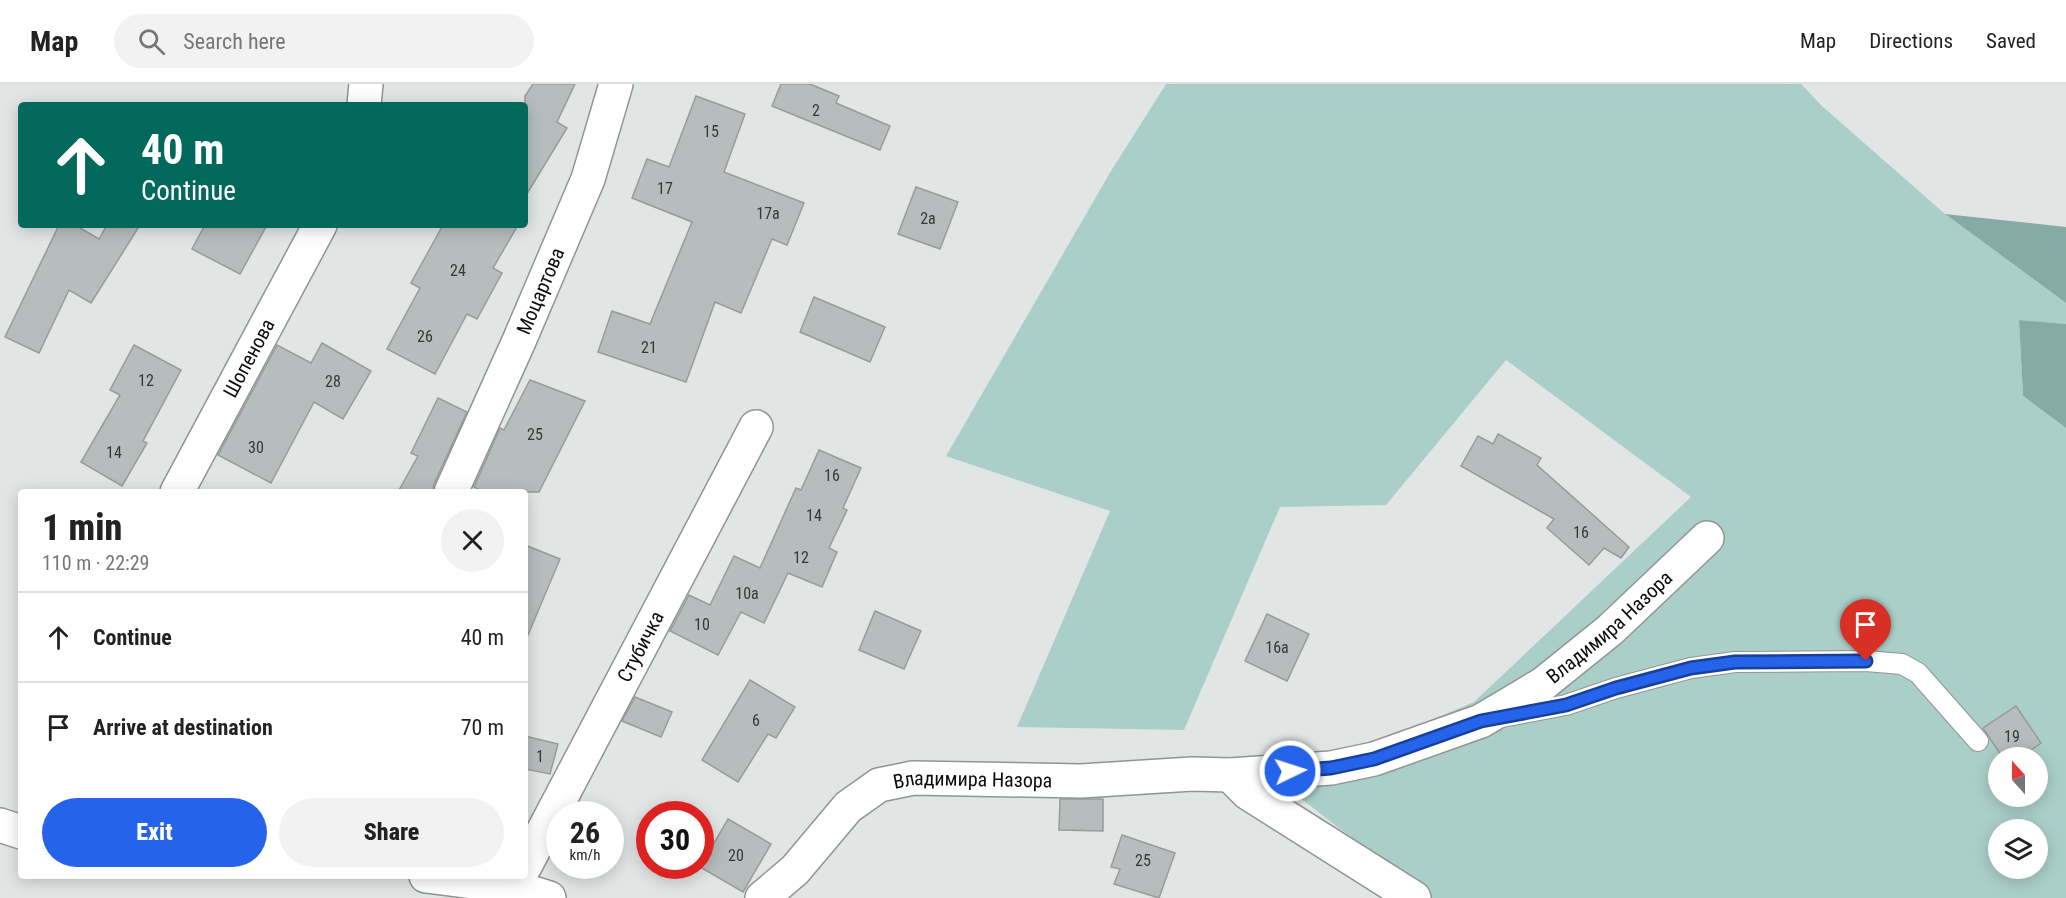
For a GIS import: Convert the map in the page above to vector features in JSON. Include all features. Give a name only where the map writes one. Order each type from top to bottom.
[{"type":"street","points":[[364,102],[366,84]]},
{"type":"street","name":"Моцартова","points":[[452,489],[588,179],[616,84]]},
{"type":"street","name":"Шопенова","points":[[179,489],[318,228]]},
{"type":"street","name":"Стубичка","points":[[528,859],[756,427]]},
{"type":"street","name":"Владимира Назора","points":[[762,898],[795,870],[848,807],[879,785],[913,778],[1081,781],[1331,768],[1374,759],[1481,721],[1543,684],[1610,630],[1707,538]]},
{"type":"street","points":[[1230,775],[1248,793],[1414,898]]},
{"type":"street","points":[[0,825],[18,831]]},
{"type":"street","points":[[523,879],[549,898]]},
{"type":"lane","points":[[1481,721],[1566,705],[1616,688],[1691,668],[1735,662],[1866,661],[1902,664],[1918,673],[1978,741]]},
{"type":"green space","points":[[1166,84],[1801,84],[1822,106],[1945,214],[2066,303],[2066,324],[2019,320],[2023,396],[2066,428],[2066,898],[1429,898],[1281,783],[1474,702],[1691,497],[1506,360],[1386,505],[1280,507],[1184,730],[1017,727],[1110,511],[946,456],[1111,171]]},
{"type":"green space","points":[[1945,214],[2066,227],[2066,303]]},
{"type":"green space","points":[[2019,320],[2066,324],[2066,428],[2023,396]]},
{"type":"building","points":[[533,84],[575,84],[557,122],[567,128],[528,192],[528,102],[525,102],[525,96]]},
{"type":"building","points":[[781,84],[810,84],[839,96],[836,103],[890,126],[880,150],[772,106]]},
{"type":"building","points":[[696,96],[745,114],[724,172],[804,203],[787,245],[772,239],[741,313],[715,302],[686,382],[598,352],[612,311],[650,324],[692,222],[632,198],[647,159],[669,167]]},
{"type":"building","points":[[916,187],[958,202],[940,249],[898,234]]},
{"type":"building","points":[[58,228],[80,228],[99,239],[105,228],[138,228],[91,303],[69,290],[39,353],[5,337]]},
{"type":"building","points":[[203,228],[265,228],[240,274],[192,249]]},
{"type":"building","points":[[441,228],[516,228],[493,268],[502,273],[477,319],[467,314],[435,374],[387,349],[420,288],[411,283]]},
{"type":"building","points":[[814,297],[885,327],[870,362],[800,332]]},
{"type":"building","points":[[322,343],[371,371],[343,419],[314,402],[271,483],[218,455],[277,345],[311,363]]},
{"type":"building","points":[[134,345],[181,370],[143,441],[147,443],[122,486],[81,462],[120,395],[110,390]]},
{"type":"building","points":[[530,380],[585,401],[539,492],[528,492],[528,489],[478,489],[474,487],[500,428],[504,430]]},
{"type":"building","points":[[438,398],[467,412],[433,489],[400,489],[418,456],[411,453]]},
{"type":"building","points":[[1498,434],[1541,458],[1537,465],[1629,547],[1621,558],[1604,548],[1589,565],[1547,528],[1554,519],[1461,466],[1478,436],[1493,444]]},
{"type":"building","points":[[819,450],[861,468],[843,508],[847,510],[829,548],[837,552],[822,587],[788,573],[764,623],[741,612],[718,655],[670,631],[689,595],[710,605],[734,556],[760,568],[796,488],[801,490]]},
{"type":"building","points":[[528,546],[560,559],[528,635]]},
{"type":"building","points":[[875,611],[921,631],[904,669],[859,650]]},
{"type":"building","points":[[1267,614],[1309,634],[1287,681],[1245,661]]},
{"type":"building","points":[[750,680],[795,707],[776,738],[768,734],[738,782],[702,760]]},
{"type":"building","points":[[635,697],[672,712],[661,737],[622,721]]},
{"type":"building","points":[[2016,706],[2041,743],[2035,747],[1996,747],[1983,728]]},
{"type":"building","points":[[528,737],[558,744],[550,774],[528,770]]},
{"type":"building","points":[[1060,799],[1103,799],[1103,831],[1059,830]]},
{"type":"building","points":[[728,819],[771,844],[743,892],[714,875],[714,843]]},
{"type":"building","points":[[1122,835],[1175,853],[1159,898],[1114,884],[1120,869],[1111,867]]},
{"type":"route","points":[[1290,771],[1331,768],[1374,759],[1481,721],[1566,705],[1616,688],[1691,668],[1735,662],[1866,661]]}]
